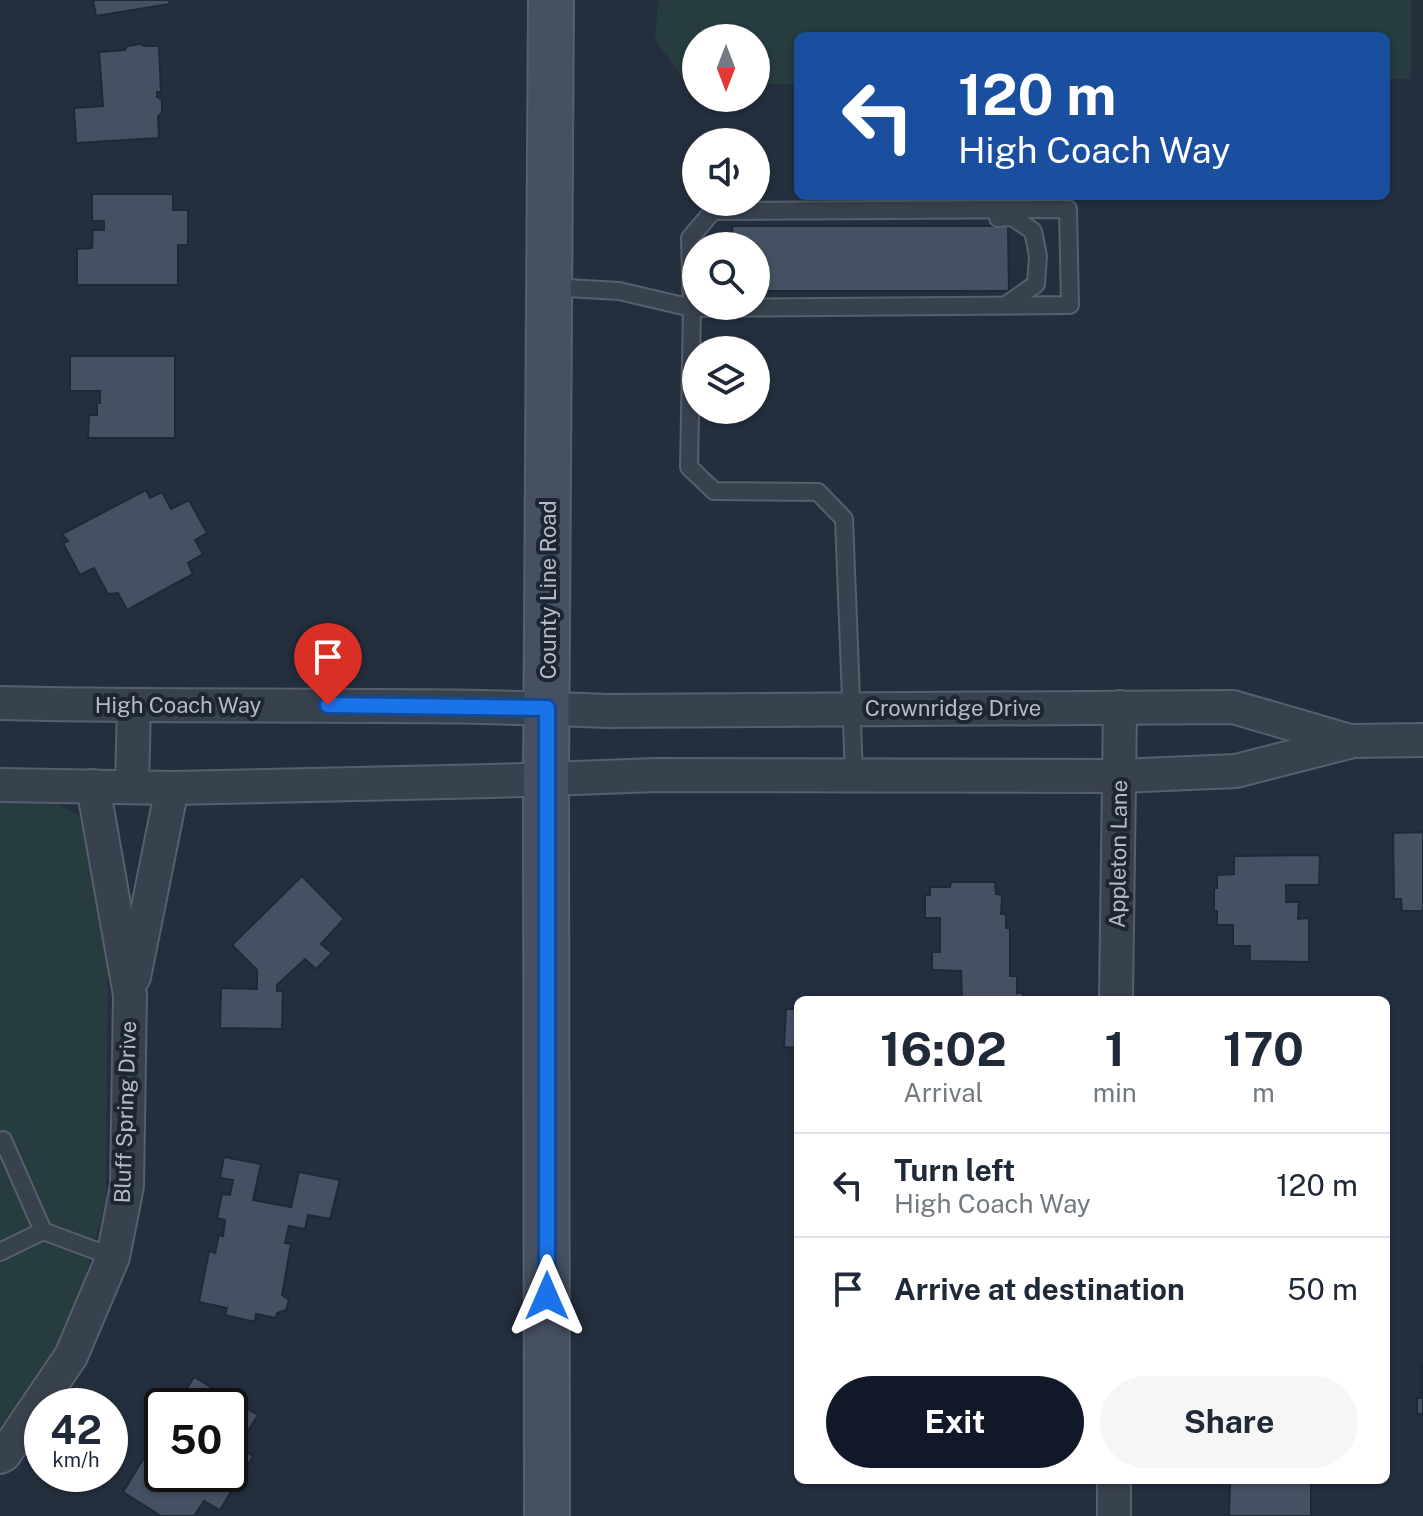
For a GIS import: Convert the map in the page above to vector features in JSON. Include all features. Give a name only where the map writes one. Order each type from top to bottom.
[{"type":"main road","name":"County Line Road","points":[[547,1516],[546,779],[551,0]]},
{"type":"street","name":"High Coach Way","points":[[0,703],[547,708]]},
{"type":"street","points":[[132,786],[134,706]]},
{"type":"street","name":"Appleton Lane","points":[[1116,996],[1120,707]]},
{"type":"street","name":"Crownridge Drive","points":[[547,708],[607,711],[1233,707],[1353,741]]},
{"type":"street","name":"Crownridge Drive","points":[[546,779],[656,775],[1119,776],[1236,771],[1353,741],[1423,740]]},
{"type":"street","points":[[0,785],[172,788],[546,779]]},
{"type":"street","name":"Bluff Spring Drive","points":[[0,1457],[71,1356],[113,1257],[127,1186],[130,995],[93,786]]},
{"type":"street","points":[[130,995],[172,788]]},
{"type":"street","points":[[1114,1484],[1114,1516]]},
{"type":"lane","points":[[695,232],[713,211],[1068,209],[1070,305],[770,308]]},
{"type":"lane","points":[[864,210],[900,219],[1012,217],[1033,231],[1038,256],[1036,284],[1005,306]]},
{"type":"lane","points":[[549,287],[619,291],[682,306]]},
{"type":"lane","points":[[692,320],[689,467],[714,491],[818,492],[844,519],[854,775]]},
{"type":"lane","points":[[0,1141],[3,1140],[43,1231],[113,1257]]},
{"type":"lane","points":[[0,1252],[43,1231]]},
{"type":"green space","points":[[658,0],[1411,0],[1411,79],[1390,79],[1390,32],[794,32],[794,84],[770,84],[770,24],[682,24],[682,77],[655,40]]},
{"type":"green space","points":[[0,803],[57,804],[81,817],[90,834],[98,871],[108,962],[106,1199],[82,1291],[49,1365],[31,1388],[24,1388],[24,1397],[0,1427]]},
{"type":"building","points":[[93,0],[169,0],[170,4],[96,16]]},
{"type":"building","points":[[127,46],[159,46],[161,92],[157,92],[157,97],[162,100],[162,113],[158,116],[159,138],[76,143],[74,108],[103,106],[99,52],[125,50]]},
{"type":"building","points":[[92,194],[173,194],[173,210],[188,210],[188,245],[178,245],[178,285],[77,285],[77,249],[92,248],[93,230],[104,230],[104,221],[92,221]]},
{"type":"building","points":[[732,226],[1008,226],[1009,291],[770,291],[770,232],[732,232]]},
{"type":"building","points":[[70,356],[175,356],[175,438],[88,438],[89,415],[97,415],[100,391],[70,391]]},
{"type":"building","points":[[146,490],[150,498],[162,492],[171,509],[189,500],[207,533],[195,540],[203,554],[188,563],[193,574],[127,610],[118,593],[108,594],[94,568],[80,575],[63,543],[68,541],[62,534]]},
{"type":"building","points":[[1423,832],[1423,911],[1402,911],[1401,899],[1394,899],[1393,833]]},
{"type":"building","points":[[1320,855],[1319,885],[1286,885],[1286,902],[1299,902],[1298,919],[1309,918],[1309,962],[1250,961],[1250,946],[1233,946],[1233,925],[1217,925],[1214,888],[1217,888],[1217,875],[1234,874],[1234,856]]},
{"type":"building","points":[[302,876],[344,919],[321,944],[332,953],[316,969],[305,959],[277,985],[277,991],[283,991],[282,1029],[220,1028],[221,988],[257,989],[257,970],[232,945]]},
{"type":"building","points":[[951,882],[995,882],[996,894],[1002,895],[1001,914],[1006,914],[1006,928],[1010,928],[1010,976],[1017,976],[1017,993],[1023,993],[1023,996],[962,996],[961,971],[932,970],[932,952],[940,952],[940,918],[925,918],[925,895],[930,895],[930,887],[950,887]]},
{"type":"building","points":[[786,1009],[794,1009],[794,1048],[784,1047]]},
{"type":"building","points":[[224,1157],[261,1164],[253,1200],[291,1207],[299,1172],[340,1180],[330,1219],[308,1215],[305,1229],[289,1226],[285,1243],[291,1244],[282,1295],[289,1300],[286,1310],[277,1313],[276,1318],[256,1314],[255,1322],[225,1315],[227,1308],[199,1302],[209,1251],[215,1253],[219,1235],[223,1236],[225,1220],[217,1218],[222,1194],[230,1195],[233,1180],[220,1178]]},
{"type":"building","points":[[1421,1365],[1423,1414],[1417,1414],[1417,1398],[1421,1398]]},
{"type":"building","points":[[194,1377],[213,1388],[187,1388]]},
{"type":"building","points":[[248,1409],[258,1415],[248,1431]]},
{"type":"building","points":[[144,1458],[144,1492],[231,1492],[220,1510],[204,1501],[194,1516],[161,1516],[123,1492],[128,1492],[128,1484]]},
{"type":"building","points":[[1230,1484],[1311,1484],[1311,1516],[1229,1516]]},
{"type":"route","points":[[328,705],[547,708],[547,1296]]}]
